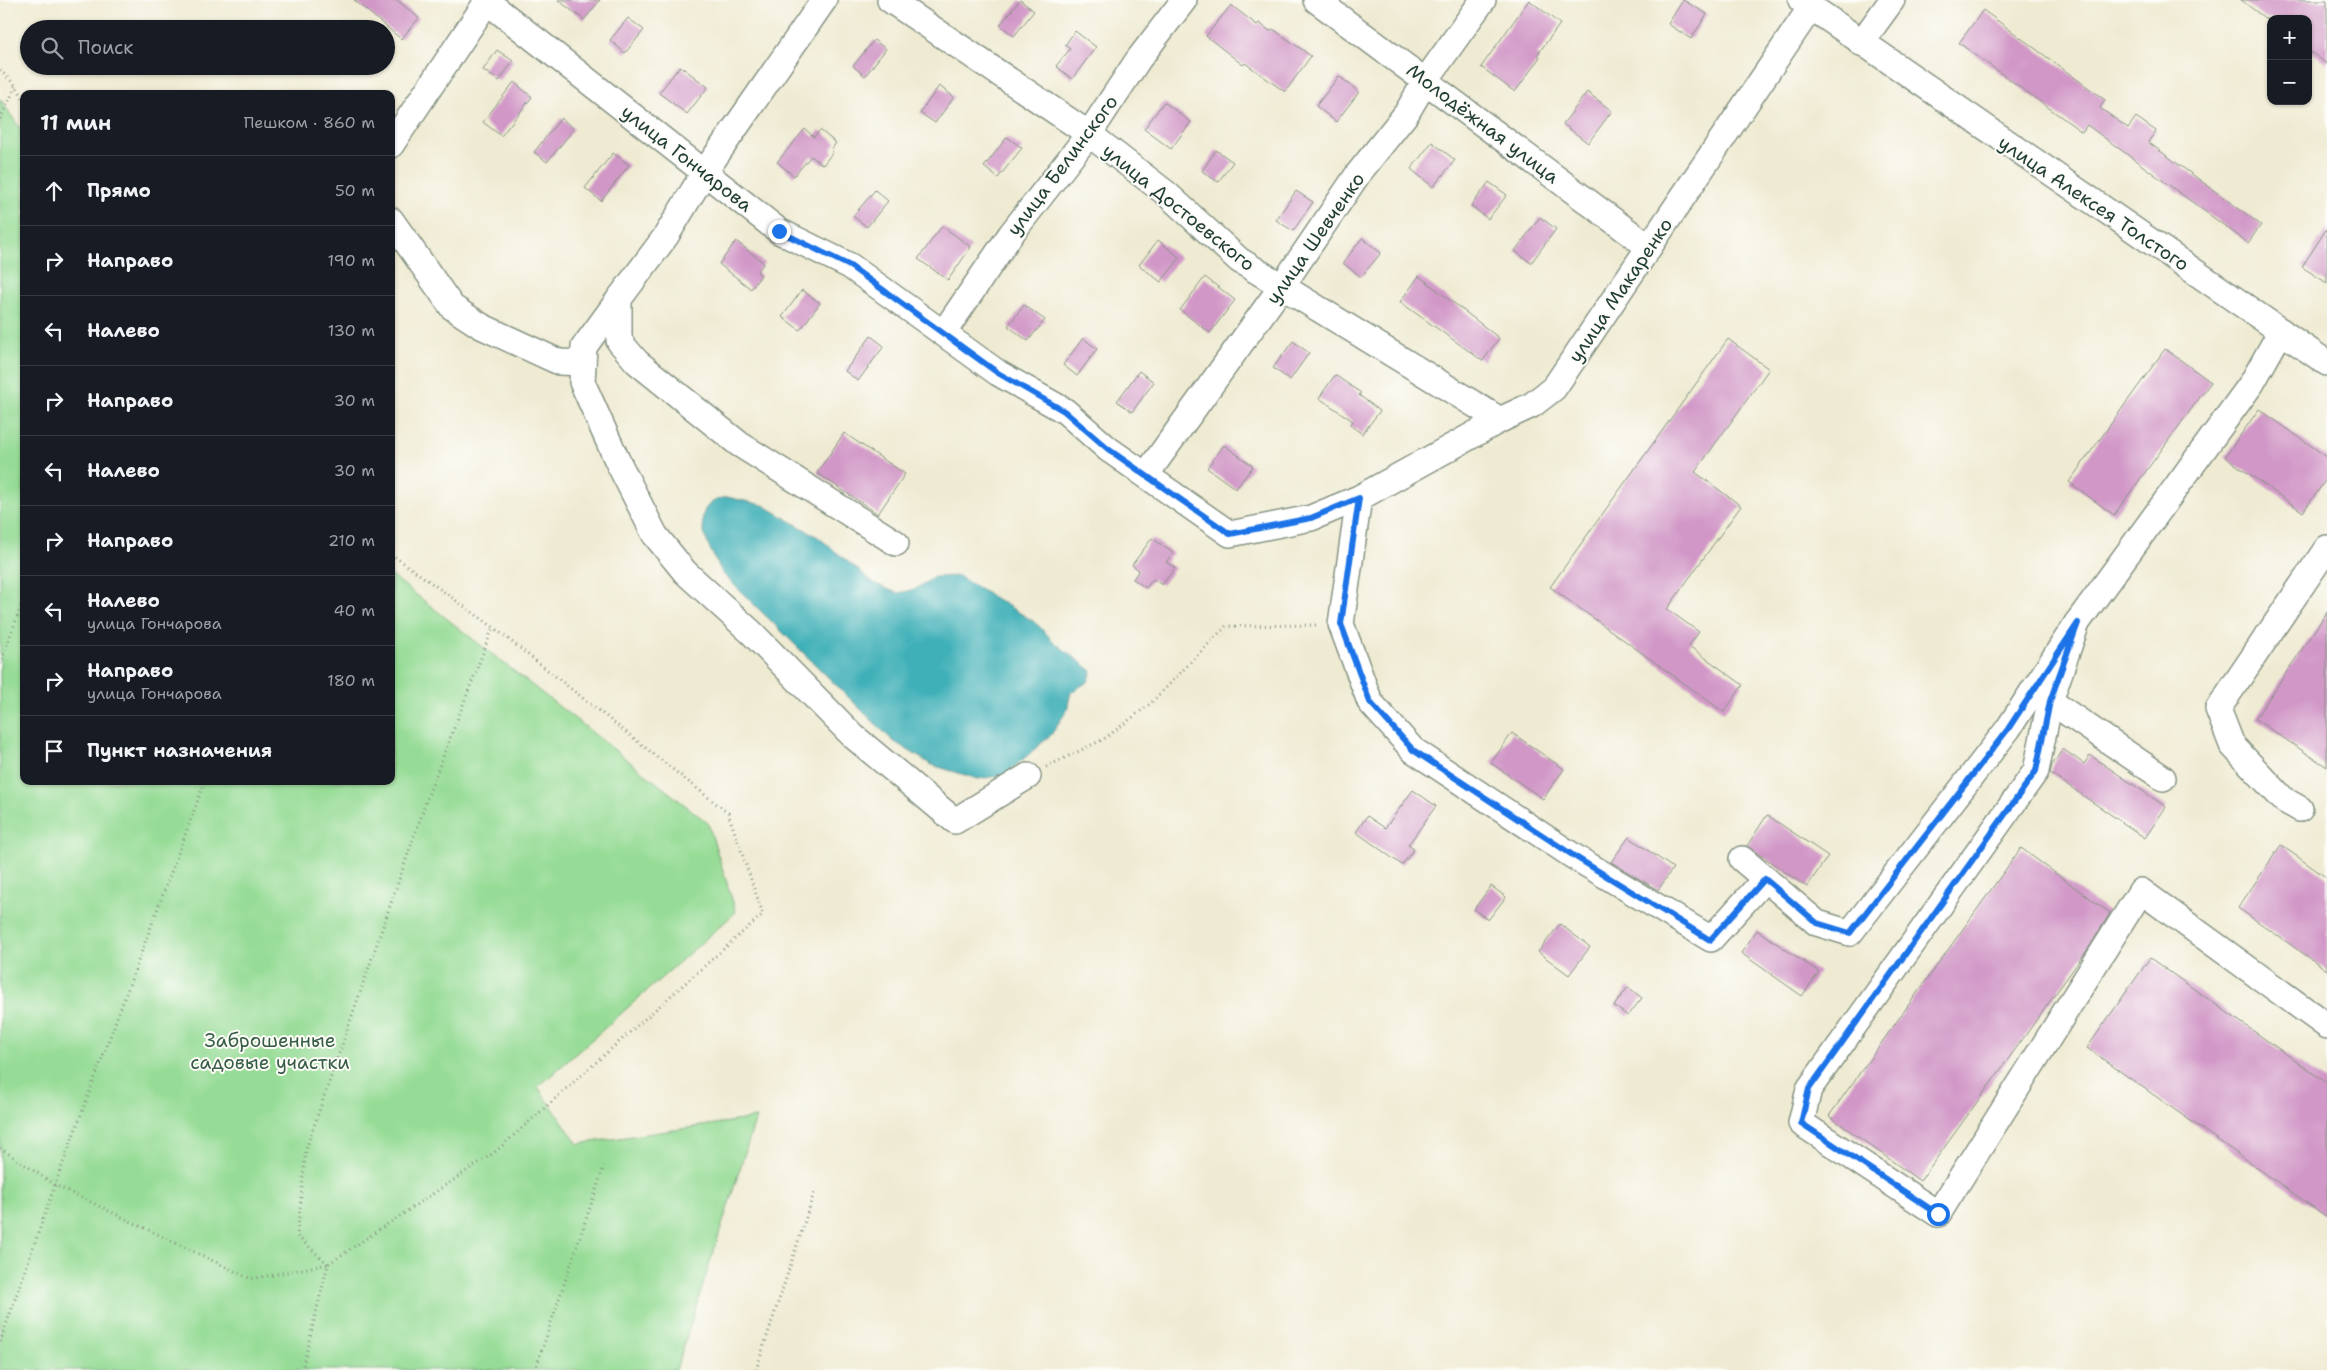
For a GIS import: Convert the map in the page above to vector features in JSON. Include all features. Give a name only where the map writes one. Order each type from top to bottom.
[{"type":"street","points":[[395,139],[487,0]]},
{"type":"street","name":"улица Гончарова","points":[[487,0],[704,173],[739,197],[779,231],[850,266],[944,332],[998,373],[1064,411],[1108,449],[1230,534],[1311,518],[1359,498]]},
{"type":"street","points":[[824,0],[704,173],[666,236],[584,347],[582,382],[617,460],[655,535],[685,572],[752,633],[853,736],[955,821],[1028,776]]},
{"type":"street","name":"улица Достоевского","points":[[890,0],[1089,134],[1167,194],[1239,260],[1500,420]]},
{"type":"street","name":"улица Белинского","points":[[944,332],[1011,234],[1089,134],[1138,60],[1184,0]]},
{"type":"street","name":"Молодёжная улица","points":[[1316,0],[1649,247]]},
{"type":"street","name":"улица Шевченко","points":[[1146,475],[1282,286],[1358,174],[1406,114],[1426,80],[1483,0]]},
{"type":"street","points":[[1861,43],[1892,0]]},
{"type":"street","name":"улица Алексея Толстого","points":[[1806,4],[2327,363]]},
{"type":"street","name":"улица Макаренко","points":[[1359,498],[1500,420],[1532,405],[1554,388],[1649,247],[1806,4]]},
{"type":"street","points":[[395,226],[452,307],[481,326],[560,362],[583,364]]},
{"type":"street","points":[[618,299],[619,341],[637,362],[739,444],[896,543]]},
{"type":"street","points":[[1742,859],[1817,923],[1850,933],[2008,729],[2078,623],[2252,383],[2281,331]]},
{"type":"street","points":[[1359,498],[1341,624],[1370,702],[1413,750],[1574,856],[1710,940],[1765,879]]},
{"type":"street","points":[[2300,810],[2284,800],[2232,745],[2218,709],[2327,548]]},
{"type":"street","points":[[2078,623],[2050,701],[2036,771],[1809,1089],[1801,1123],[1938,1214],[2141,891],[2327,1026]]},
{"type":"street","points":[[2050,701],[2163,778]]},
{"type":"path","points":[[0,70],[20,92]]},
{"type":"path","points":[[0,119],[16,86]]},
{"type":"path","points":[[0,1148],[55,1185],[251,1279],[328,1264],[495,1152],[763,914],[728,813],[493,627],[395,557]]},
{"type":"path","points":[[0,664],[20,609]]},
{"type":"path","points":[[1028,776],[1104,739],[1150,704],[1226,626],[1341,624]]},
{"type":"path","points":[[328,1264],[297,1236],[306,1149],[429,793],[493,627]]},
{"type":"path","points":[[0,1342],[55,1185],[204,785]]},
{"type":"path","points":[[535,1370],[604,1166]]},
{"type":"path","points":[[756,1369],[815,1190]]},
{"type":"path","points":[[302,1370],[328,1264]]},
{"type":"green space","name":"Заброшенные садовые участки","points":[[0,99],[20,128],[20,785],[395,785],[395,578],[708,823],[736,912],[538,1087],[578,1144],[756,1118],[676,1370],[0,1370]]},
{"type":"water","points":[[727,497],[763,505],[818,537],[874,583],[897,593],[914,590],[934,577],[958,576],[1035,622],[1054,642],[1092,671],[1088,682],[1071,692],[1067,710],[1051,735],[1005,775],[978,779],[932,765],[893,741],[723,574],[707,541],[703,529],[703,518],[706,509],[713,502]]},
{"type":"building","points":[[354,0],[397,0],[419,18],[401,39],[395,34],[395,20],[378,20]]},
{"type":"building","points":[[558,0],[600,0],[584,20]]},
{"type":"building","points":[[1020,0],[1034,11],[1014,36],[1000,25]]},
{"type":"building","points":[[1529,0],[1560,24],[1537,55],[1540,57],[1515,92],[1481,67]]},
{"type":"building","points":[[1683,0],[1707,14],[1691,39],[1668,24]]},
{"type":"building","points":[[2241,0],[2327,0],[2327,64],[2312,53],[2312,15],[2267,15],[2266,19]]},
{"type":"building","points":[[1231,5],[1257,25],[1259,23],[1270,31],[1273,29],[1311,56],[1285,92],[1245,63],[1243,65],[1206,36]]},
{"type":"building","points":[[1983,10],[2105,100],[2100,108],[2128,128],[2136,117],[2156,131],[2148,142],[2261,225],[2248,243],[2087,125],[2082,132],[1959,43]]},
{"type":"building","points":[[628,18],[644,30],[625,53],[610,40]]},
{"type":"building","points":[[1075,31],[1096,47],[1072,79],[1056,66],[1070,49],[1065,45]]},
{"type":"building","points":[[874,40],[886,49],[865,76],[853,66]]},
{"type":"building","points":[[497,50],[513,61],[499,81],[483,70]]},
{"type":"building","points":[[680,66],[708,87],[687,114],[659,93]]},
{"type":"building","points":[[1339,76],[1359,92],[1336,122],[1316,106]]},
{"type":"building","points":[[514,82],[532,97],[501,136],[483,122]]},
{"type":"building","points":[[939,86],[954,97],[935,123],[920,113]]},
{"type":"building","points":[[1587,92],[1612,111],[1588,143],[1563,124]]},
{"type":"building","points":[[1164,102],[1191,122],[1171,149],[1144,129]]},
{"type":"building","points":[[561,118],[574,129],[547,162],[534,152]]},
{"type":"building","points":[[805,129],[814,137],[820,130],[836,143],[831,150],[833,152],[823,165],[811,156],[794,176],[777,162]]},
{"type":"building","points":[[1007,137],[1022,148],[998,178],[984,167]]},
{"type":"building","points":[[1432,142],[1455,160],[1433,187],[1411,169]]},
{"type":"building","points":[[1216,150],[1233,162],[1218,182],[1202,171]]},
{"type":"building","points":[[613,153],[629,165],[601,201],[585,188]]},
{"type":"building","points":[[1489,182],[1507,195],[1488,219],[1471,206]]},
{"type":"building","points":[[875,190],[888,201],[867,227],[853,216]]},
{"type":"building","points":[[1296,191],[1313,202],[1293,231],[1276,220]]},
{"type":"building","points":[[1540,217],[1556,229],[1531,263],[1515,251]]},
{"type":"building","points":[[942,226],[971,247],[948,280],[918,259]]},
{"type":"building","points":[[2327,228],[2327,283],[2302,267]]},
{"type":"building","points":[[1362,238],[1381,253],[1361,277],[1343,263]]},
{"type":"building","points":[[1158,240],[1180,258],[1161,282],[1139,265]]},
{"type":"building","points":[[736,241],[764,263],[757,272],[761,275],[751,289],[719,264]]},
{"type":"building","points":[[1419,276],[1499,338],[1483,361],[1400,302]]},
{"type":"building","points":[[1205,277],[1235,300],[1210,333],[1180,310]]},
{"type":"building","points":[[802,290],[820,303],[800,330],[782,317]]},
{"type":"building","points":[[1024,305],[1045,320],[1028,341],[1008,326]]},
{"type":"building","points":[[871,336],[884,346],[858,381],[845,371]]},
{"type":"building","points":[[1083,338],[1097,349],[1077,376],[1063,365]]},
{"type":"building","points":[[1728,339],[1769,369],[1695,472],[1741,506],[1667,609],[1699,632],[1689,646],[1743,685],[1724,712],[1550,587]]},
{"type":"building","points":[[1293,341],[1309,353],[1290,380],[1273,368]]},
{"type":"building","points":[[2165,349],[2211,382],[2114,515],[2069,482]]},
{"type":"building","points":[[1139,371],[1154,382],[1132,412],[1117,401]]},
{"type":"building","points":[[1335,375],[1361,393],[1359,395],[1380,411],[1362,434],[1350,425],[1353,421],[1319,398]]},
{"type":"building","points":[[2259,409],[2327,457],[2327,478],[2303,512],[2225,457]]},
{"type":"building","points":[[844,433],[905,474],[878,514],[817,473]]},
{"type":"building","points":[[1224,445],[1253,466],[1236,489],[1207,468]]},
{"type":"building","points":[[1152,538],[1173,553],[1166,562],[1175,568],[1162,585],[1153,579],[1146,588],[1133,579],[1139,570],[1132,565]]},
{"type":"building","points":[[2327,612],[2327,767],[2255,719]]},
{"type":"building","points":[[1512,733],[1564,769],[1543,799],[1491,763]]},
{"type":"building","points":[[2063,749],[2084,764],[2090,755],[2166,807],[2145,838],[2050,773],[2052,765]]},
{"type":"building","points":[[1413,790],[1436,806],[1408,845],[1414,849],[1402,865],[1356,832],[1367,816],[1385,828]]},
{"type":"building","points":[[1767,815],[1828,856],[1807,887],[1747,846]]},
{"type":"building","points":[[1629,837],[1673,868],[1658,890],[1611,862]]},
{"type":"building","points":[[2281,845],[2327,878],[2327,970],[2238,908]]},
{"type":"building","points":[[2021,848],[2110,913],[2090,946],[1920,1181],[1829,1116]]},
{"type":"building","points":[[1491,886],[1506,897],[1488,920],[1474,909]]},
{"type":"building","points":[[1560,924],[1590,947],[1569,975],[1538,952]]},
{"type":"building","points":[[1757,930],[1819,972],[1802,996],[1741,953]]},
{"type":"building","points":[[2150,958],[2327,1083],[2327,1217],[2087,1048]]},
{"type":"building","points":[[1628,987],[1642,998],[1628,1016],[1614,1006]]},
{"type":"route","points":[[779,231],[850,266],[944,332],[998,373],[1064,411],[1108,449],[1230,534],[1311,518],[1359,498],[1341,624],[1370,702],[1413,750],[1574,856],[1710,940],[1765,879],[1817,923],[1850,933],[1877,901],[2008,729],[2078,623],[2050,701],[2036,771],[1809,1089],[1801,1123],[1938,1214]]}]
